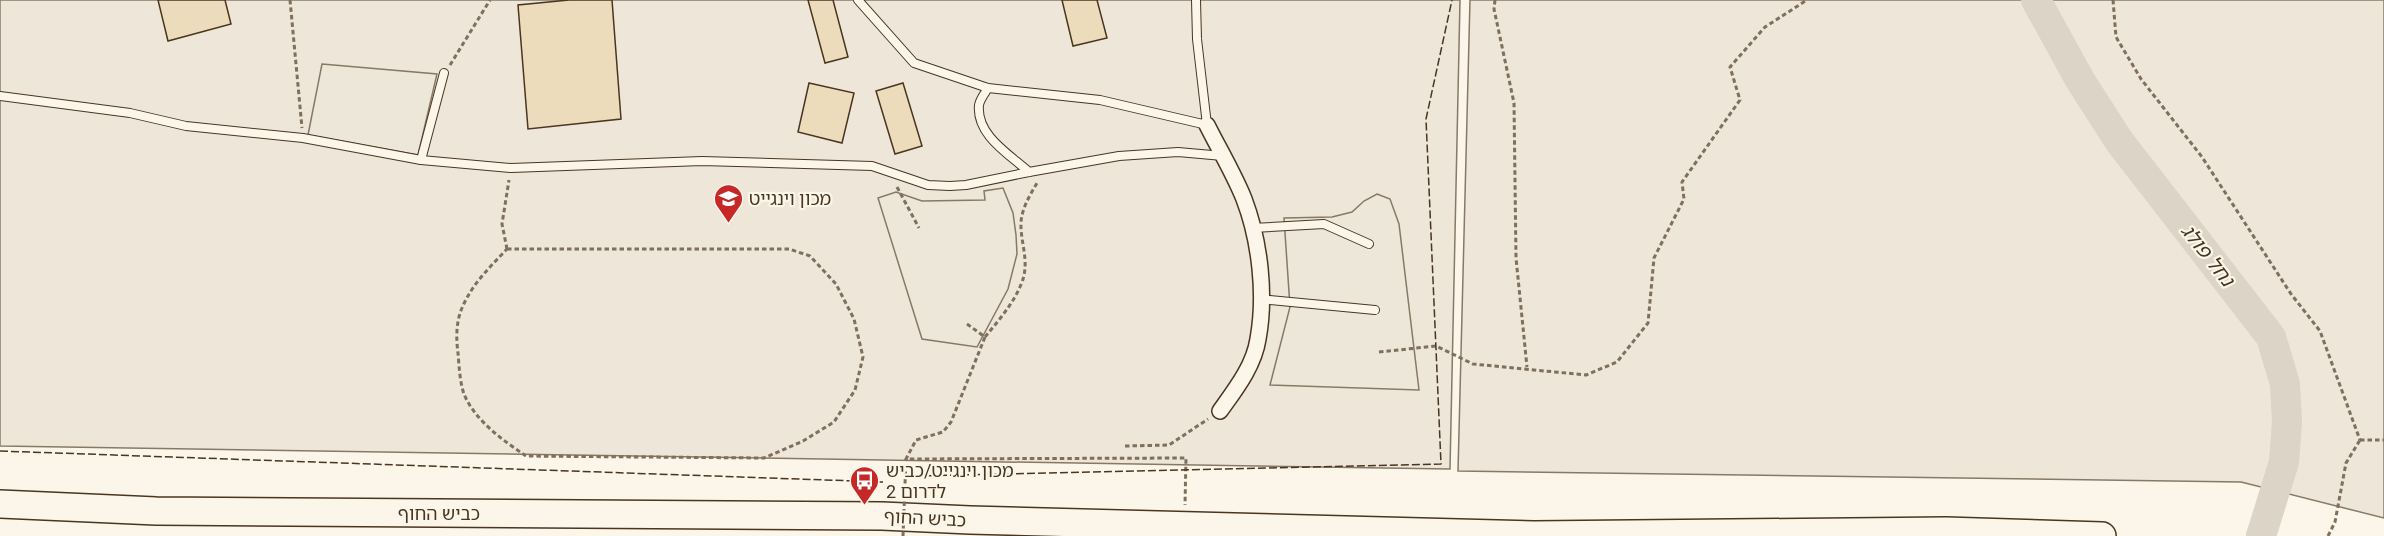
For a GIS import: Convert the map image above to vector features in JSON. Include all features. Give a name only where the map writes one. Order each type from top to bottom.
[{"type":"highway","name":"כביש החוף","points":[[0,504],[156,511],[882,516],[1534,535],[1946,531],[2102,536]]},
{"type":"street","points":[[1207,125],[1244,199],[1252,228],[1260,279],[1258,341],[1243,379],[1220,411]]},
{"type":"lane","points":[[858,0],[914,63],[988,88],[1100,100],[1207,125],[1197,39],[1196,0]]},
{"type":"lane","points":[[421,159],[444,73]]},
{"type":"lane","points":[[988,88],[979,103],[981,122],[987,134],[1029,172]]},
{"type":"lane","points":[[0,96],[130,113],[186,126],[303,138],[421,159],[512,168],[702,161],[872,166],[928,185],[950,186],[966,185],[1119,156],[1178,152],[1223,156]]},
{"type":"lane","points":[[1252,228],[1324,224],[1369,244]]},
{"type":"lane","points":[[1260,299],[1375,310]]},
{"type":"path","points":[[290,0],[303,138]]},
{"type":"path","points":[[444,73],[490,0]]},
{"type":"path","points":[[1495,0],[1494,9],[1514,103],[1516,258],[1527,368]]},
{"type":"path","points":[[1379,352],[1436,346],[1473,364],[1586,375],[1617,362],[1648,323],[1654,258],[1684,199],[1682,182],[1740,100],[1730,67],[1765,27],[1807,0]]},
{"type":"path","points":[[2113,0],[2116,37],[2141,79],[2202,157],[2291,294],[2320,331],[2360,440]]},
{"type":"path","points":[[507,249],[502,224],[512,168]]},
{"type":"path","points":[[903,536],[906,459],[916,440],[943,432],[951,422],[985,337],[1007,309],[1023,281],[1026,252],[1021,223],[1026,204],[1037,183],[1050,168]]},
{"type":"path","points":[[888,172],[919,228]]},
{"type":"path","points":[[507,249],[789,249],[810,256],[836,284],[854,319],[863,357],[855,390],[834,422],[803,441],[764,458],[526,456],[501,439],[479,415],[465,394],[456,333],[462,308],[481,276],[507,249]]},
{"type":"path","points":[[966,324],[985,337]]},
{"type":"path","points":[[1125,446],[1169,445],[1220,411]]},
{"type":"path","points":[[2360,440],[2384,440]]},
{"type":"path","points":[[2328,536],[2336,522],[2346,463],[2360,440]]},
{"type":"path","points":[[906,459],[1186,458],[1185,525]]},
{"type":"shaded area","name":"מכון וינגייט","points":[[0,0],[1460,0],[1450,469],[0,446]]},
{"type":"shaded area","points":[[1470,0],[2384,0],[2384,518],[2241,482],[1458,471]]},
{"type":"shaded area","points":[[322,64],[437,74],[418,155],[308,135]]},
{"type":"shaded area","points":[[1003,188],[1013,213],[1017,254],[1008,289],[977,347],[922,339],[878,198],[896,192],[922,201],[985,200],[984,191]]},
{"type":"shaded area","points":[[1377,194],[1390,199],[1399,224],[1419,390],[1270,385],[1290,307],[1284,218],[1332,217],[1352,212],[1364,201]]},
{"type":"building","points":[[158,0],[225,0],[231,24],[168,41]]},
{"type":"building","points":[[569,0],[612,0],[621,119],[528,129],[518,5]]},
{"type":"building","points":[[808,0],[833,0],[848,57],[825,63]]},
{"type":"building","points":[[1062,0],[1097,0],[1107,38],[1073,46]]},
{"type":"building","points":[[809,83],[854,93],[842,143],[798,132]]},
{"type":"building","points":[[903,83],[922,146],[895,154],[876,91]]},
{"type":"waterway","name":"נחל פולג","points":[[2036,0],[2080,80],[2119,141],[2271,337],[2285,384],[2287,422],[2284,462],[2261,536]]},
{"type":"fence","points":[[917,476],[1441,464],[1426,119],[1452,0]]},
{"type":"fence","points":[[0,451],[883,482]]},
{"type":"place","name":"מכון וינגייט","points":[[728,224]]},
{"type":"place","name":"מכון וינגייט/כביש 2 לדרום","points":[[865,506]]}]
